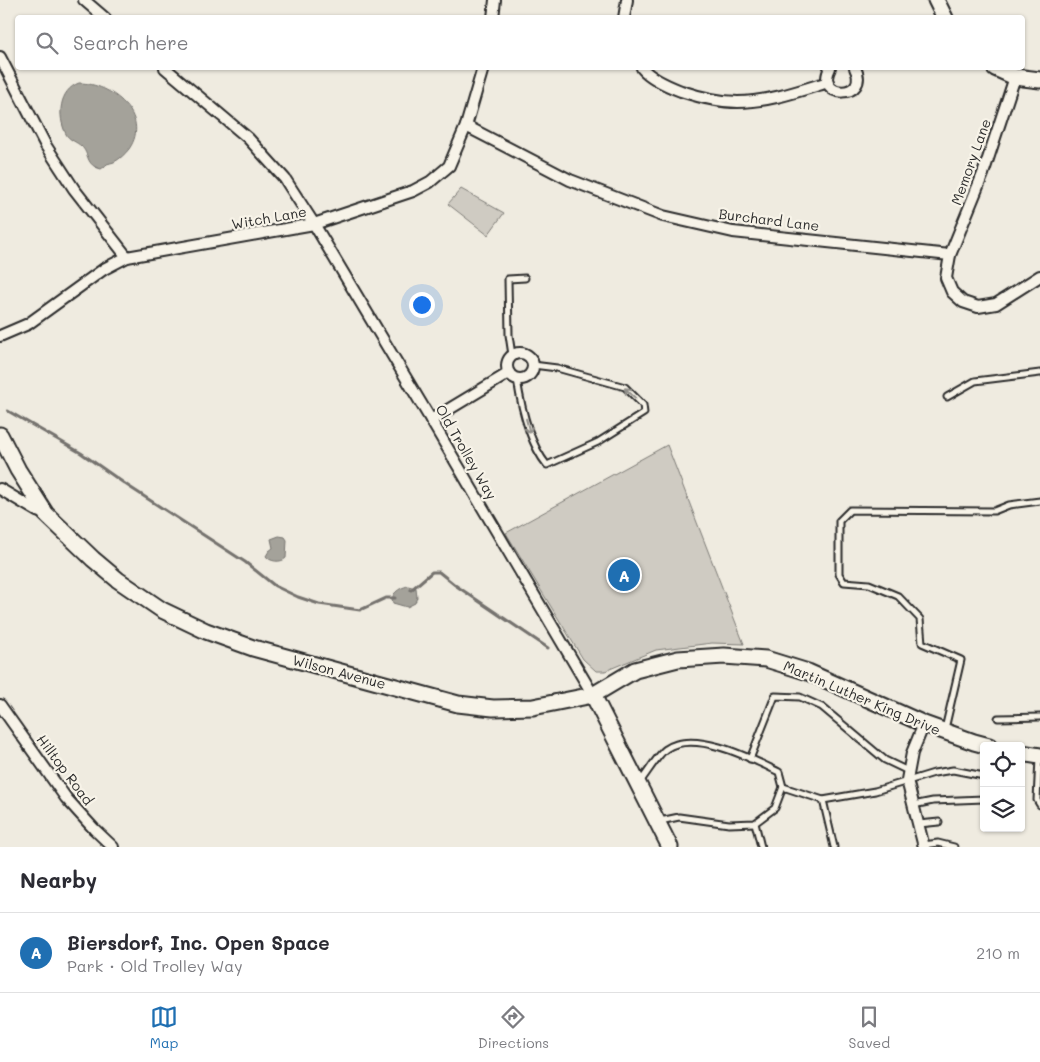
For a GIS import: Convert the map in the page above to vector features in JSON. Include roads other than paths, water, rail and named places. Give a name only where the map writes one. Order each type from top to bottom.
[{"type":"main road","points":[[936,0],[944,15]]},
{"type":"main road","points":[[999,70],[1015,77],[1040,80]]},
{"type":"main road","name":"Wilson Avenue","points":[[0,435],[18,470],[46,514],[78,546],[118,580],[162,610],[206,632],[252,648],[458,704],[493,708],[533,707],[593,695]]},
{"type":"main road","name":"Martin Luther King Drive","points":[[593,695],[635,670],[678,660],[724,656],[766,659],[808,672],[924,724],[980,743]]},
{"type":"main road","points":[[593,695],[670,847]]},
{"type":"main road","points":[[1025,754],[1040,756]]},
{"type":"street","points":[[84,0],[102,15]]},
{"type":"street","points":[[493,15],[495,0]]},
{"type":"street","points":[[624,15],[627,0]]},
{"type":"street","points":[[0,57],[46,146],[74,189],[127,257]]},
{"type":"street","name":"Old Trolley Way","points":[[167,70],[248,138],[285,179],[431,420],[593,695]]},
{"type":"street","name":"Witch Lane","points":[[0,336],[28,324],[104,269],[127,257],[314,224],[413,191],[430,182],[449,166],[466,126],[482,70]]},
{"type":"street","points":[[644,70],[670,87],[703,98],[738,102],[777,97],[828,82]]},
{"type":"street","points":[[829,70],[827,77],[830,87],[839,92],[849,91],[853,88],[858,79],[856,70]]},
{"type":"street","name":"Memory Lane","points":[[950,255],[983,174],[1015,77]]},
{"type":"street","name":"Burchard Lane","points":[[466,126],[570,180],[663,216],[733,232],[950,255]]},
{"type":"street","points":[[950,255],[946,278],[952,292],[963,302],[978,307],[996,304],[1040,276]]},
{"type":"street","points":[[431,420],[513,376],[526,377],[532,370],[533,365],[527,355],[518,353],[512,355],[507,365],[513,376]]},
{"type":"street","points":[[0,489],[36,511],[46,514]]},
{"type":"street","name":"Hilltop Road","points":[[0,705],[66,798],[94,829],[114,847]]},
{"type":"street","points":[[924,724],[912,753],[908,776],[913,805],[924,846]]},
{"type":"lane","points":[[512,355],[509,335],[508,279],[525,278]]},
{"type":"lane","points":[[513,376],[531,438],[538,454],[546,465],[598,442],[644,413],[643,405],[625,387],[558,368],[533,365]]},
{"type":"lane","points":[[947,397],[975,381],[1040,373]]},
{"type":"lane","points":[[944,732],[961,660],[922,644],[920,619],[898,596],[869,584],[844,582],[839,574],[840,521],[850,510],[994,511],[1009,505],[1040,501]]},
{"type":"lane","points":[[750,758],[775,696],[800,697],[822,707],[885,760],[908,776]]},
{"type":"lane","points":[[998,718],[1040,717]]},
{"type":"lane","points":[[638,785],[666,749],[686,742],[724,747],[779,772],[783,787],[775,808],[755,823],[729,824],[679,817],[657,822]]},
{"type":"lane","points":[[1039,802],[1040,756]]},
{"type":"lane","points":[[783,787],[823,800],[875,791],[908,776],[953,770],[980,775]]},
{"type":"lane","points":[[913,805],[934,801],[980,799]]},
{"type":"lane","points":[[823,800],[834,847]]},
{"type":"lane","points":[[918,824],[939,822]]},
{"type":"lane","points":[[755,823],[760,847]]},
{"type":"lane","points":[[924,846],[938,843],[954,847]]},
{"type":"waterway","points":[[8,411],[81,453],[245,562],[275,586],[319,604],[360,610],[386,598],[395,598]]},
{"type":"waterway","points":[[411,590],[432,572],[439,572],[455,585],[548,648]]},
{"type":"place","name":"Biersdorf, Inc. Open Space","points":[[624,575]]}]
